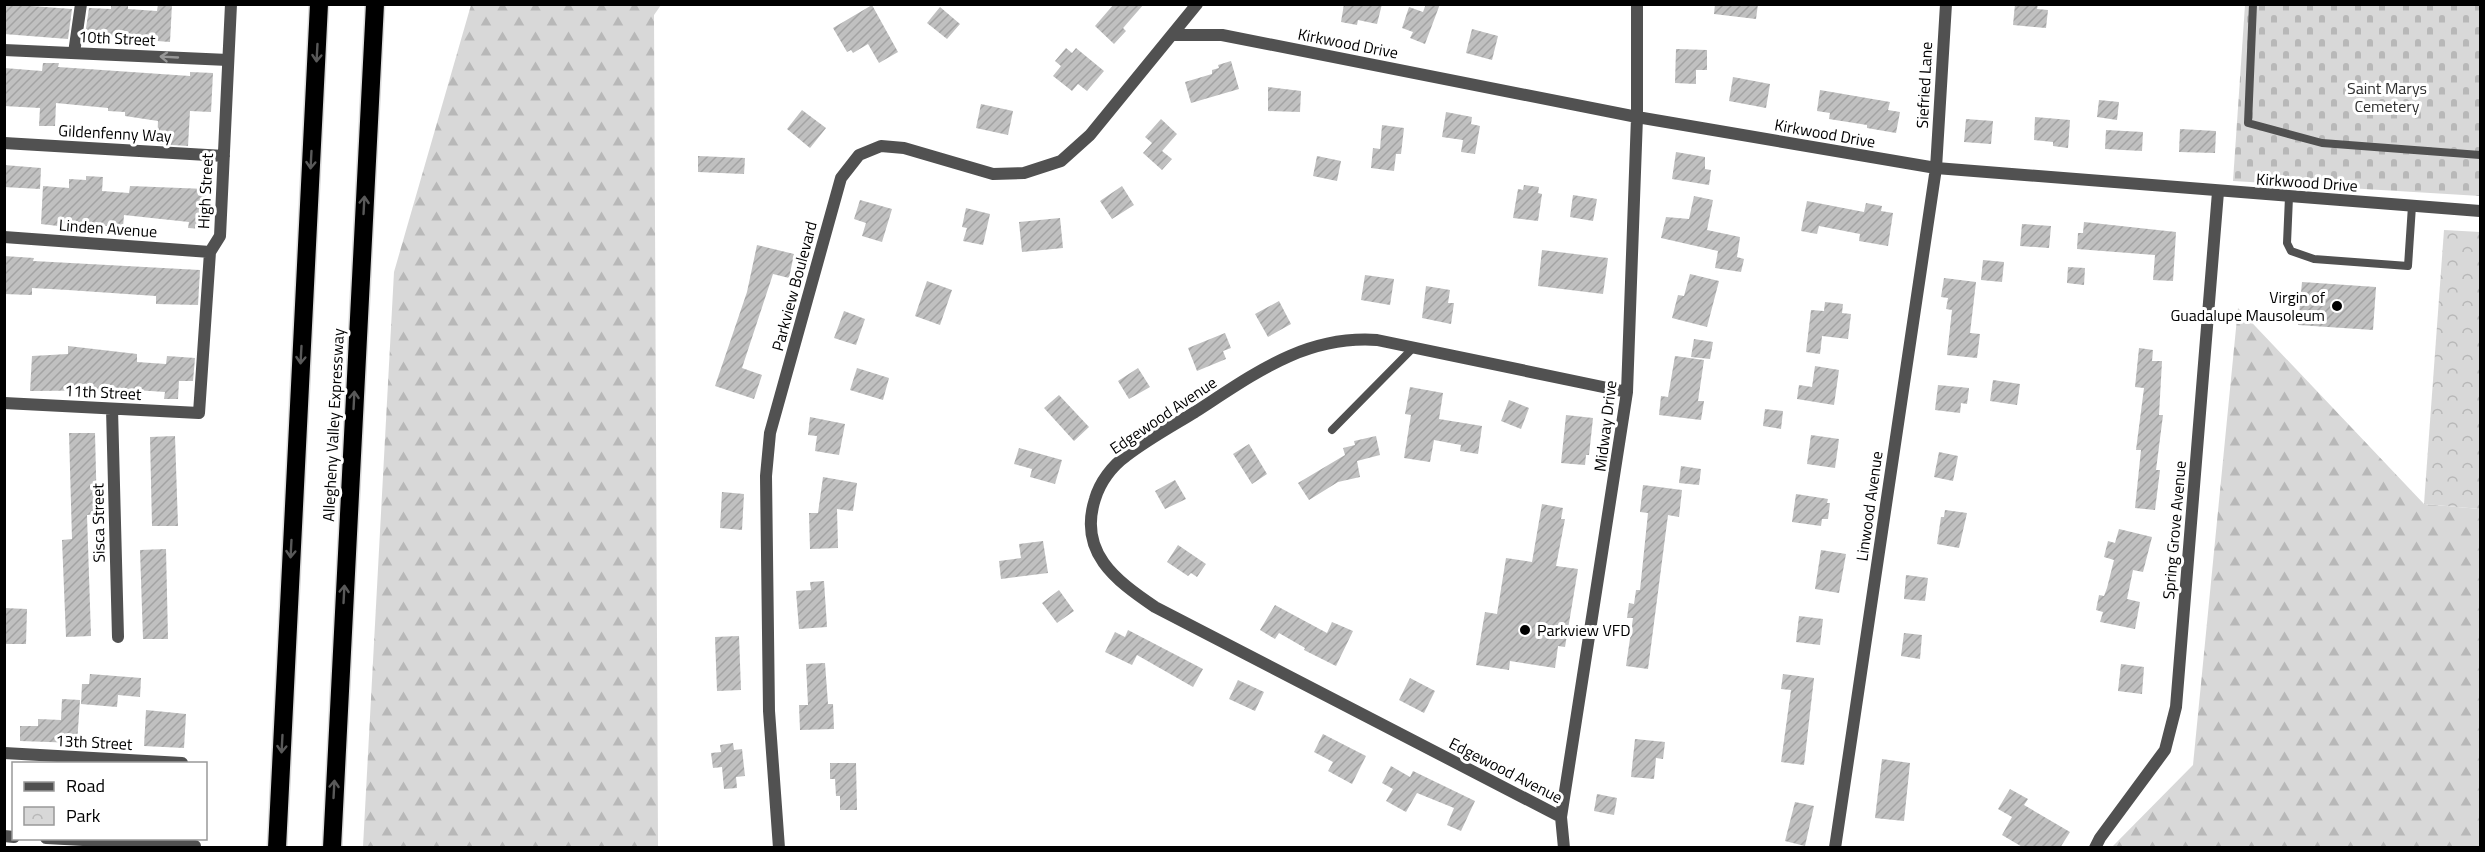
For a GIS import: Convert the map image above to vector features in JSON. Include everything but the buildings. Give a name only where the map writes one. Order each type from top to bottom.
[{"type":"highway","points":[[277,848],[319,4]]},
{"type":"highway","name":"Allegheny Valley Expressway","points":[[332,848],[375,4]]},
{"type":"street","points":[[74,53],[81,4]]},
{"type":"street","name":"High Street","points":[[200,413],[210,252],[220,236],[231,4]]},
{"type":"street","name":"Parkview Boulevard","points":[[779,848],[770,711],[766,476],[770,433],[841,178],[859,155],[881,146],[904,148],[993,174],[1024,173],[1061,161],[1090,135],[1197,4]]},
{"type":"street","name":"Midway Drive","points":[[1564,848],[1561,817],[1627,392],[1637,117],[1637,4]]},
{"type":"street","name":"Siefried Lane","points":[[1936,168],[1946,4]]},
{"type":"street","name":"Kirkwood Drive","points":[[1172,35],[1222,35],[1637,117],[1936,168],[2481,211]]},
{"type":"street","name":"10th Street","points":[[4,50],[228,60]]},
{"type":"street","name":"Gildenfenny Way","points":[[4,143],[224,156]]},
{"type":"street","name":"Linwood Avenue","points":[[1835,848],[1936,168]]},
{"type":"street","name":"Spring Grove Avenue","points":[[2096,848],[2100,838],[2165,750],[2176,707],[2218,192]]},
{"type":"street","name":"Linden Avenue","points":[[4,237],[210,252]]},
{"type":"street","name":"Edgewood Avenue","points":[[1561,817],[1155,607],[1123,585],[1102,561],[1091,539],[1091,511],[1099,484],[1125,457],[1230,390],[1280,361],[1315,345],[1349,338],[1414,347],[1627,392]]},
{"type":"street","name":"11th Street","points":[[4,403],[200,413]]},
{"type":"street","name":"Sisca Street","points":[[112,409],[118,637]]},
{"type":"street","name":"13th Street","points":[[4,753],[164,762]]},
{"type":"street","points":[[83,840],[195,846]]},
{"type":"lane","points":[[2253,4],[2248,123],[2322,143],[2481,155]]},
{"type":"lane","points":[[2289,197],[2287,243],[2291,251],[2314,259],[2373,264],[2408,266],[2412,206]]},
{"type":"lane","points":[[1332,430],[1414,347]]},
{"type":"green space","points":[[471,5],[661,5],[654,15],[658,847],[363,847],[394,272]]},
{"type":"green space","name":"Saint Marys Cemetery","points":[[2245,5],[2480,5],[2480,196],[2233,181]]},
{"type":"green space","points":[[2444,230],[2480,232],[2480,509],[2424,504]]},
{"type":"green space","points":[[2238,308],[2424,504],[2480,509],[2480,847],[2111,848],[2193,765]]},
{"type":"place","name":"Virgin of Guadalupe Mausoleum","points":[[2337,306]]},
{"type":"place","name":"Parkview VFD","points":[[1525,630]]}]
